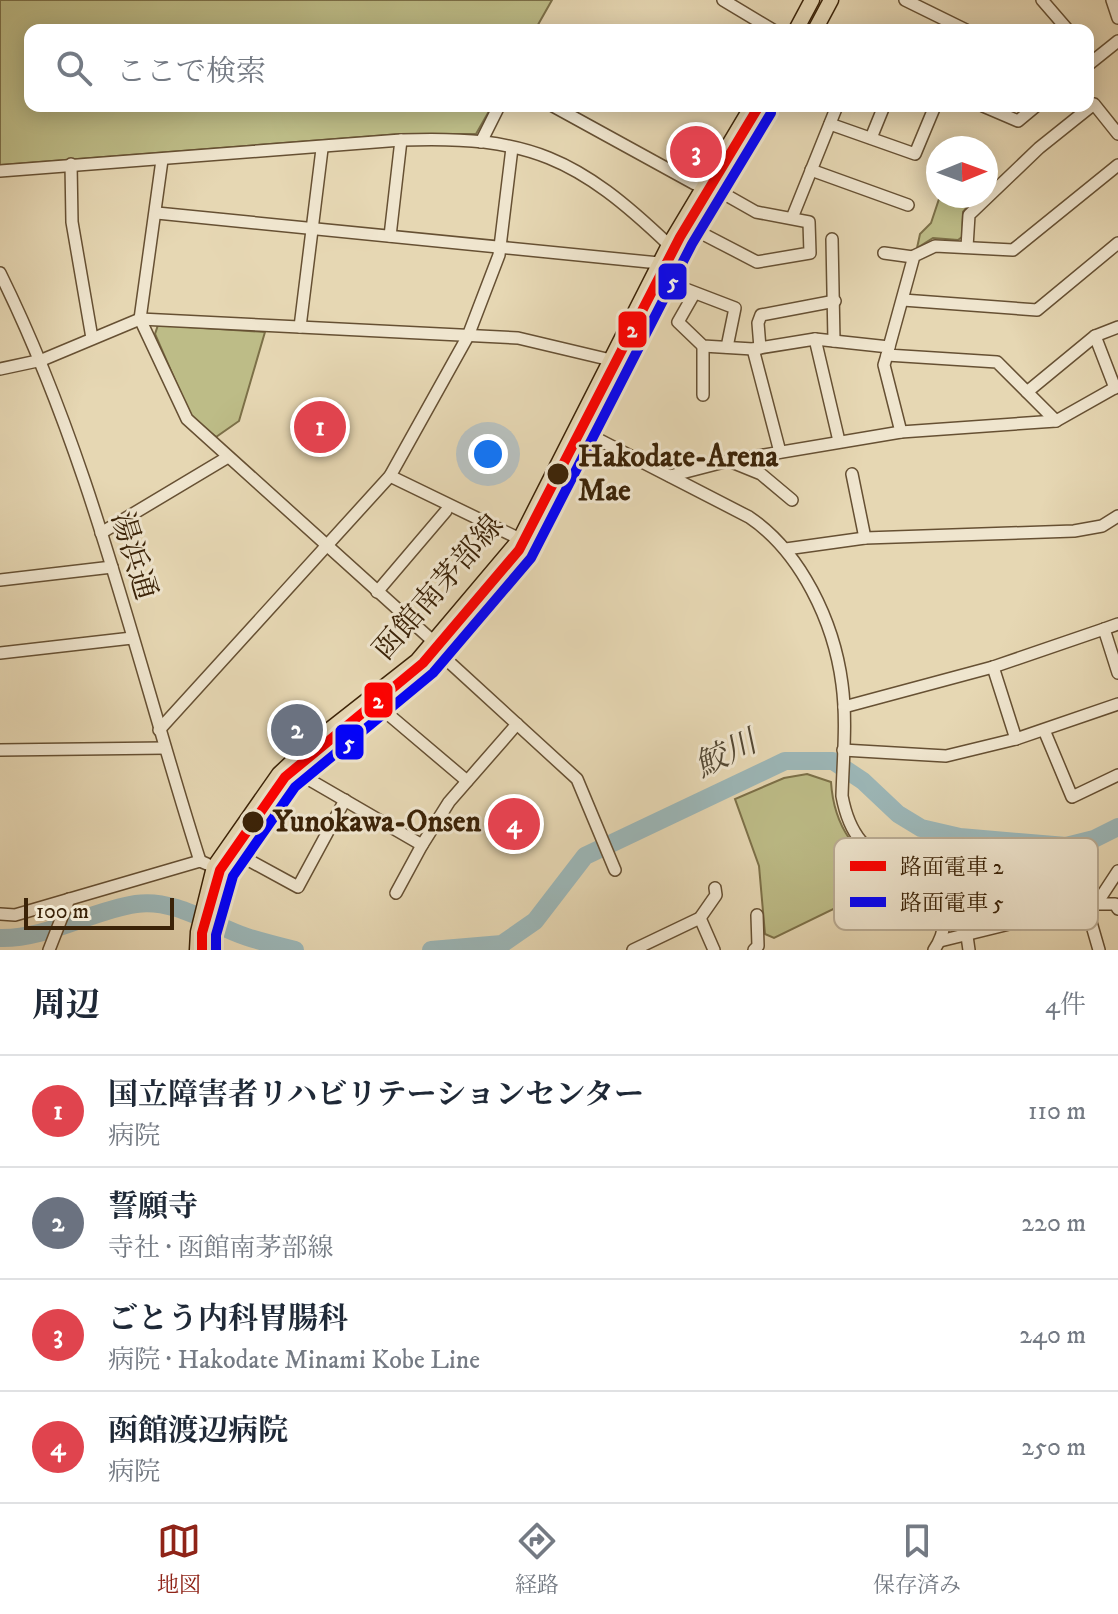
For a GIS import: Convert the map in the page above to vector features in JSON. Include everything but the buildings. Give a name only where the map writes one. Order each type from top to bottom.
[{"type":"main road","points":[[799,24],[812,0]]},
{"type":"main road","points":[[818,24],[831,0]]},
{"type":"main road","points":[[669,273],[669,245],[748,112]]},
{"type":"main road","points":[[210,908],[228,874],[300,774],[418,681],[531,550],[618,363],[766,112]]},
{"type":"main road","name":"函館南茅部線","points":[[197,950],[207,939],[210,908],[207,864],[285,766],[398,678],[434,642],[520,539],[584,431]]},
{"type":"street","points":[[723,0],[763,24]]},
{"type":"street","points":[[905,0],[954,24]]},
{"type":"street","points":[[1042,0],[1063,24]]},
{"type":"street","points":[[1112,0],[1118,18]]},
{"type":"street","points":[[1094,60],[1118,41]]},
{"type":"street","points":[[1094,104],[1118,134]]},
{"type":"street","points":[[481,142],[496,112]]},
{"type":"street","points":[[564,112],[695,184]]},
{"type":"street","points":[[792,218],[835,112]]},
{"type":"street","points":[[871,138],[882,112]]},
{"type":"street","points":[[830,124],[915,154],[932,112]]},
{"type":"street","points":[[997,112],[1018,121],[1029,112]]},
{"type":"street","points":[[967,247],[969,215],[1039,148],[1084,112]]},
{"type":"street","points":[[390,236],[401,140]]},
{"type":"street","points":[[0,171],[322,149],[401,140],[481,142],[563,162],[610,191],[669,245]]},
{"type":"street","points":[[159,730],[390,476],[468,336],[500,248],[512,148]]},
{"type":"street","points":[[300,327],[322,149]]},
{"type":"street","points":[[162,160],[140,319],[187,419],[434,642],[443,655],[577,779],[615,870]]},
{"type":"street","points":[[71,164],[72,222],[92,338]]},
{"type":"street","points":[[884,253],[913,257],[935,246],[1013,250],[1118,165]]},
{"type":"street","points":[[811,170],[908,205]]},
{"type":"street","points":[[703,234],[757,262],[810,253],[809,222],[756,212],[726,195]]},
{"type":"street","points":[[157,213],[500,248],[669,273],[694,294],[735,308],[727,347]]},
{"type":"street","points":[[832,239],[834,341]]},
{"type":"street","points":[[903,300],[1037,310],[1118,243]]},
{"type":"street","points":[[901,432],[884,365],[913,257]]},
{"type":"street","name":"湯浜通","points":[[0,273],[42,360],[112,567],[159,730],[207,864]]},
{"type":"street","points":[[694,294],[678,322],[703,346],[757,349],[815,339],[888,351],[997,362],[1056,421]]},
{"type":"street","points":[[780,452],[757,349],[758,323],[761,315],[835,301]]},
{"type":"street","points":[[0,369],[42,360],[140,319],[518,338],[618,363]]},
{"type":"street","points":[[1027,392],[1095,336],[1118,327]]},
{"type":"street","points":[[670,476],[680,470],[901,432],[1056,421],[1116,387],[1095,336]]},
{"type":"street","points":[[815,339],[839,441]]},
{"type":"street","points":[[703,346],[703,395]]},
{"type":"street","points":[[584,431],[749,517],[786,549],[806,582],[832,642],[844,707],[843,783],[846,814],[860,838]]},
{"type":"street","points":[[101,533],[228,457]]},
{"type":"street","points":[[728,461],[761,474],[792,500]]},
{"type":"street","points":[[852,474],[865,538]]},
{"type":"street","points":[[390,476],[520,539]]},
{"type":"street","points":[[377,592],[446,511]]},
{"type":"street","points":[[786,549],[865,538],[1074,531],[1102,526],[1118,516]]},
{"type":"street","points":[[0,580],[112,567]]},
{"type":"street","points":[[844,707],[993,667],[1118,624]]},
{"type":"street","points":[[1104,629],[1118,673]]},
{"type":"street","points":[[0,653],[132,638]]},
{"type":"street","points":[[993,667],[1016,739]]},
{"type":"street","points":[[843,752],[946,756],[1016,739],[1118,704]]},
{"type":"street","points":[[382,709],[467,781]]},
{"type":"street","points":[[396,893],[449,802],[517,724]]},
{"type":"street","points":[[1044,730],[1072,797],[1118,775]]},
{"type":"street","points":[[0,750],[165,748]]},
{"type":"street","points":[[285,766],[422,845]]},
{"type":"street","points":[[241,856],[298,887],[345,800]]},
{"type":"street","points":[[0,914],[15,915],[207,864],[228,874]]},
{"type":"street","points":[[1098,896],[1118,871]]},
{"type":"street","points":[[633,950],[700,918],[716,895],[715,888]]},
{"type":"street","points":[[51,945],[69,899]]},
{"type":"street","points":[[1098,904],[1115,904],[1118,909]]},
{"type":"street","points":[[754,950],[758,946],[757,915]]},
{"type":"street","points":[[700,918],[714,950]]},
{"type":"street","points":[[937,945],[990,930]]},
{"type":"street","points":[[1096,930],[1099,950]]},
{"type":"street","points":[[967,936],[969,950]]},
{"type":"shaded area","points":[[0,0],[552,0],[538,24],[24,24],[24,112],[489,112],[476,134],[400,134],[0,165]]},
{"type":"shaded area","points":[[936,208],[966,208],[963,212],[962,237],[958,240],[933,238],[917,248],[920,234],[931,223]]},
{"type":"shaded area","points":[[158,325],[265,332],[239,421],[216,437],[191,417],[155,334]]},
{"type":"shaded area","points":[[807,774],[831,782],[837,813],[849,838],[834,838],[834,909],[774,938],[765,934],[759,866],[735,799],[784,778]]},
{"type":"waterway","name":"鮫川","points":[[431,950],[502,944],[535,921],[585,856],[785,761],[833,761],[863,781],[898,814],[921,828],[972,838]]},
{"type":"waterway","name":"鮫川","points":[[1096,838],[1118,827]]},
{"type":"waterway","name":"鮫川","points":[[0,938],[35,934],[102,912],[151,903],[179,909],[247,937],[295,950]]},
{"type":"tram line","name":"2","points":[[202,950],[202,933],[220,870],[285,777],[423,663],[519,550],[680,237],[755,112]]},
{"type":"tram line","name":"5","points":[[216,950],[216,935],[233,876],[295,787],[433,673],[531,558],[692,244],[771,113]]},
{"type":"place","name":"ごとう内科胃腸科","points":[[696,152]]},
{"type":"place","name":"国立障害者リハビリテーションセンター","points":[[320,427]]},
{"type":"place","name":"Hakodate-Arena Mae","points":[[558,474]]},
{"type":"place","name":"誓願寺","points":[[297,730]]},
{"type":"place","name":"Yunokawa-Onsen","points":[[253,822]]},
{"type":"place","name":"函館渡辺病院","points":[[514,824]]}]
